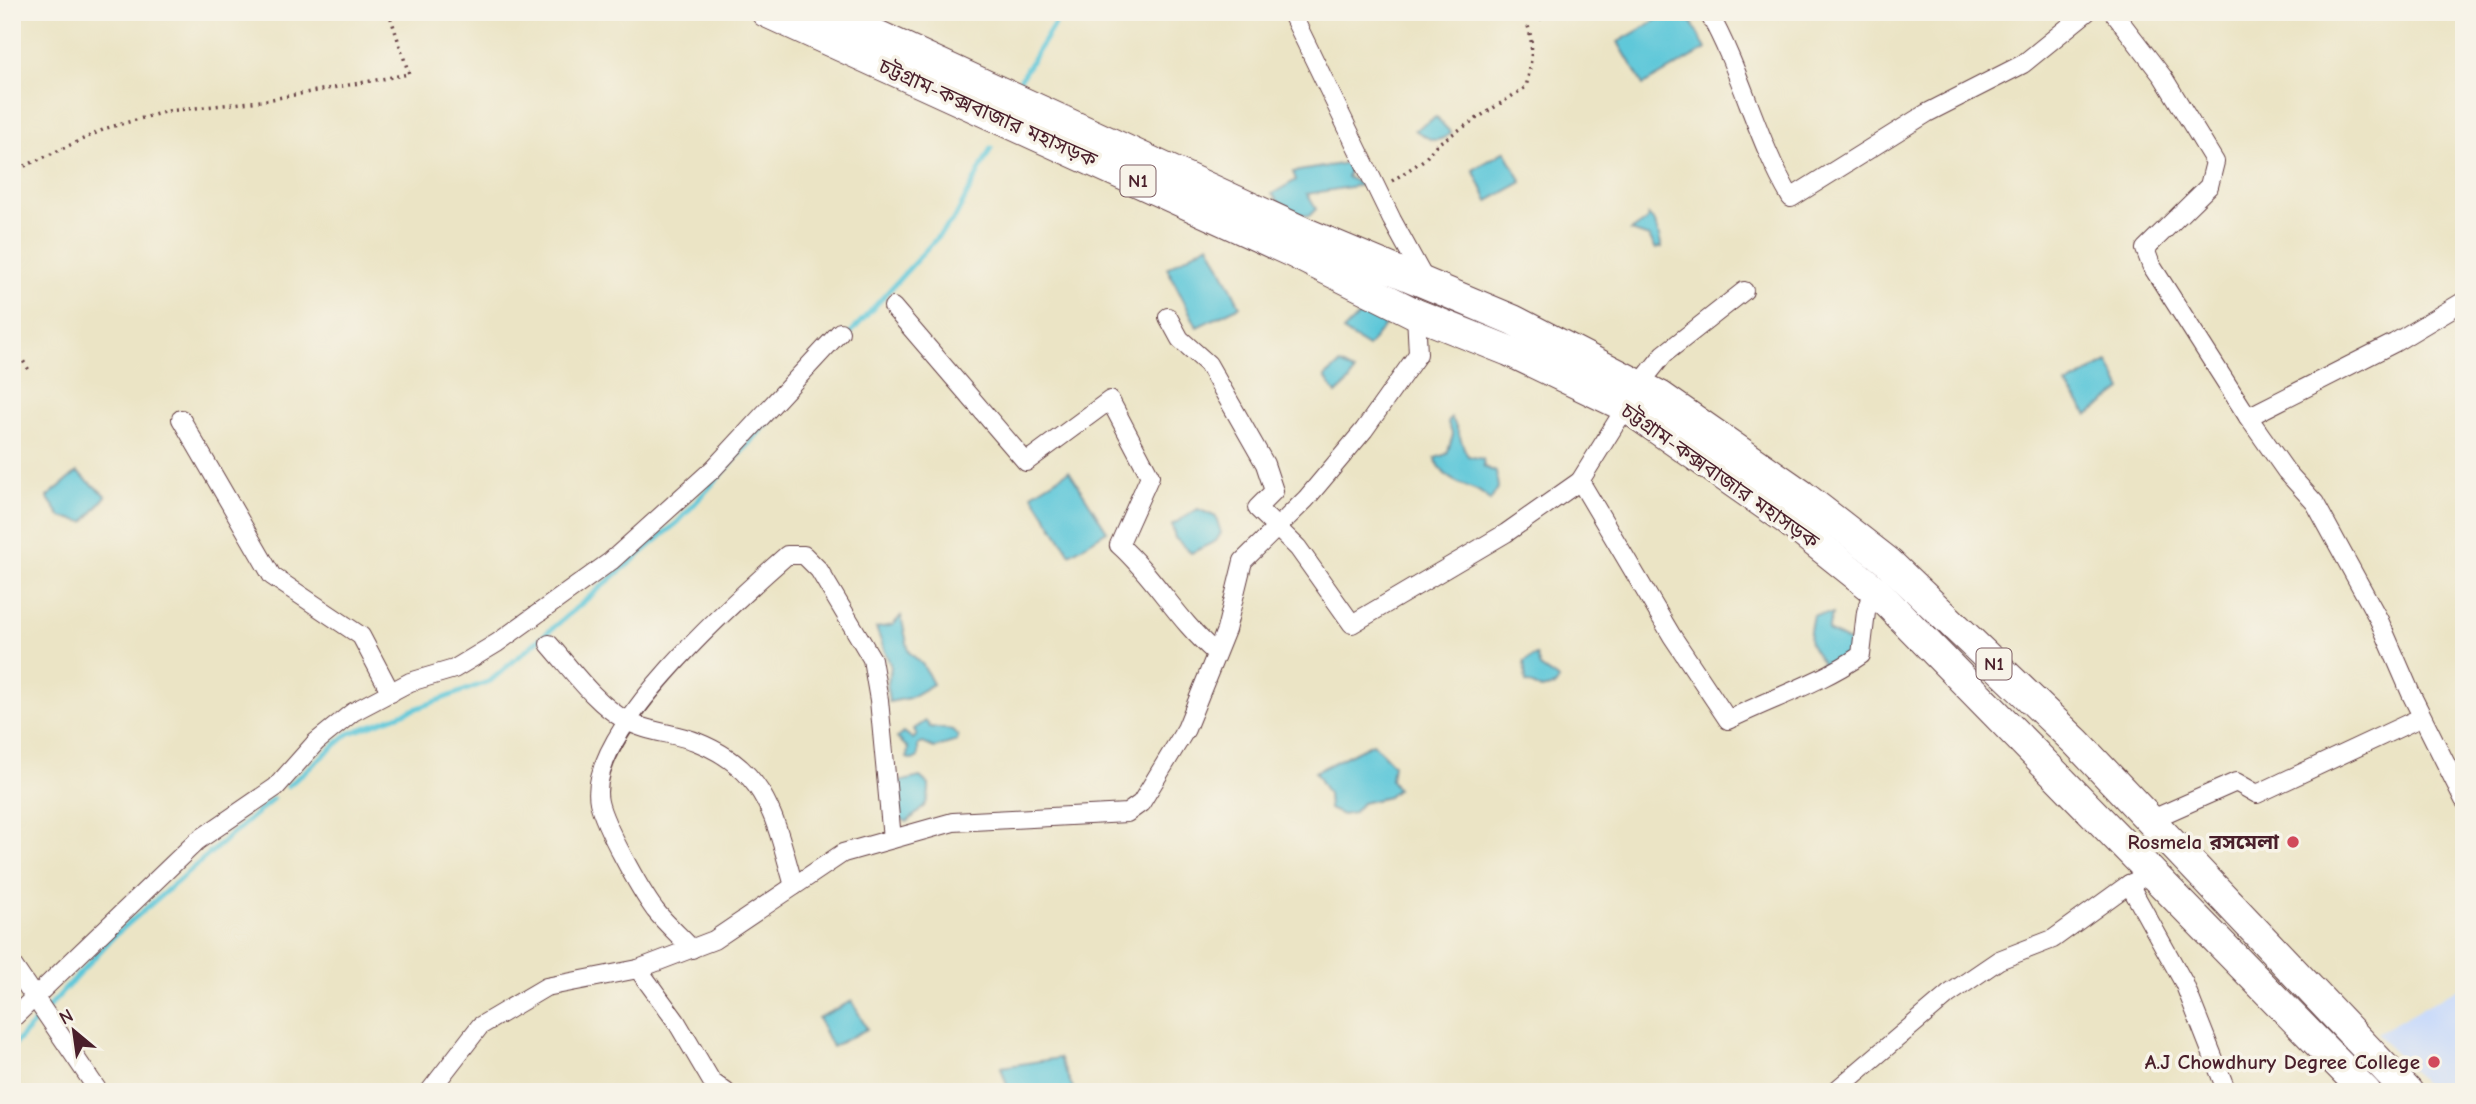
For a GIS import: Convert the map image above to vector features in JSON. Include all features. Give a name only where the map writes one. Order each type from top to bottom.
[{"type":"highway","name":"চট্টগ্রাম-কক্সবাজার মহাসড়ক","points":[[766,12],[1294,253],[1416,314],[1509,351],[1633,395],[1875,590],[2142,878],[2366,1092]]},
{"type":"highway","name":"চট্টগ্রাম-কক্সবাজার মহাসড়ক","points":[[827,12],[1306,233],[1513,320],[1802,495],[1888,562],[2076,742],[2148,821],[2408,1092]]},
{"type":"street","points":[[1291,12],[1386,208],[1426,282]]},
{"type":"street","points":[[1708,12],[1741,85],[1762,144],[1791,198],[1927,113],[2023,64],[2087,12]]},
{"type":"street","points":[[2113,12],[2163,77],[2215,162],[2209,186],[2145,249],[2151,265],[2248,417],[2286,471],[2315,503],[2379,620],[2422,717],[2464,800]]},
{"type":"street","points":[[1168,317],[1180,339],[1208,363],[1265,464],[1274,491],[1257,508],[1298,548],[1352,624],[1506,533],[1580,481],[1633,395],[1664,354],[1744,291]]},
{"type":"street","points":[[2248,417],[2394,343],[2464,302]]},
{"type":"street","points":[[893,307],[1026,462],[1110,400],[1150,476],[1119,545],[1135,560],[1188,629],[1214,652]]},
{"type":"street","points":[[429,1092],[480,1026],[546,987],[638,969],[714,940],[843,853],[953,821],[1127,813],[1141,803],[1186,729],[1214,652],[1226,630],[1242,561],[1306,499],[1364,430],[1419,354],[1416,314]]},
{"type":"street","points":[[12,1019],[140,892],[197,841],[276,787],[316,742],[353,712],[410,682],[454,669],[497,643],[611,561],[713,469],[840,332]]},
{"type":"street","points":[[181,419],[272,576],[361,636],[391,693]]},
{"type":"street","points":[[1580,481],[1672,636],[1728,720],[1812,680],[1831,676],[1861,655],[1866,611],[1875,590]]},
{"type":"street","points":[[692,949],[655,910],[599,802],[599,778],[626,721],[728,607],[787,555],[804,555],[819,570],[872,659],[879,700],[892,839]]},
{"type":"street","points":[[549,644],[597,697],[626,721],[699,742],[743,767],[771,806],[794,886]]},
{"type":"street","points":[[2148,821],[2236,782],[2256,794],[2422,717]]},
{"type":"street","points":[[1834,1092],[1949,994],[1999,960],[2053,939],[2142,878],[2227,1092]]},
{"type":"street","points":[[12,964],[99,1092]]},
{"type":"street","points":[[638,969],[676,1021],[712,1082],[726,1092]]},
{"type":"path","points":[[12,172],[107,128],[169,111],[261,100],[409,74],[388,12]]},
{"type":"path","points":[[1384,185],[1425,159],[1437,144],[1526,87],[1532,61],[1532,30],[1522,12]]},
{"type":"path","points":[[1528,12],[1539,19],[1569,12]]},
{"type":"path","points":[[12,344],[31,373]]},
{"type":"shaded area","name":"A.J Chowdhury Degree College","points":[[2464,985],[2464,1092],[2432,1092],[2377,1033]]},
{"type":"water","points":[[1670,12],[1686,12],[1706,49],[1643,85],[1618,42]]},
{"type":"water","points":[[1436,117],[1451,133],[1433,140],[1415,130]]},
{"type":"water","points":[[1505,151],[1522,182],[1488,201],[1473,170]]},
{"type":"water","points":[[1352,162],[1347,177],[1362,185],[1307,194],[1316,209],[1309,216],[1301,214],[1301,227],[1272,194],[1296,180],[1293,172]]},
{"type":"water","points":[[1648,215],[1655,223],[1662,247],[1656,249],[1649,237],[1631,231],[1647,220]]},
{"type":"water","points":[[1209,244],[1240,306],[1197,327],[1167,268]]},
{"type":"water","points":[[1362,312],[1390,319],[1368,347],[1343,331]]},
{"type":"water","points":[[2108,362],[2122,390],[2088,415],[2066,385]]},
{"type":"water","points":[[1340,364],[1354,372],[1349,382],[1336,394],[1325,377]]},
{"type":"water","points":[[1451,418],[1468,456],[1483,459],[1484,467],[1496,472],[1498,488],[1490,501],[1477,490],[1447,476],[1435,458],[1447,454],[1453,435],[1448,423]]},
{"type":"water","points":[[1069,471],[1107,531],[1070,554],[1032,494]]},
{"type":"water","points":[[77,472],[106,496],[85,522],[61,517],[47,497]]},
{"type":"water","points":[[1198,509],[1216,517],[1221,533],[1216,541],[1191,553],[1175,538],[1172,525]]},
{"type":"water","points":[[1832,614],[1828,631],[1858,647],[1818,676],[1819,665],[1823,663],[1809,640],[1813,615]]},
{"type":"water","points":[[901,616],[909,652],[923,665],[933,684],[909,698],[889,702],[887,688],[891,667],[876,628],[893,625]]},
{"type":"water","points":[[1536,655],[1540,667],[1559,680],[1555,686],[1541,689],[1526,682],[1524,662]]},
{"type":"water","points":[[926,721],[930,727],[953,730],[958,736],[957,741],[934,748],[923,743],[918,745],[918,757],[913,760],[907,758],[908,748],[897,738],[904,732],[913,739],[917,735],[914,729]]},
{"type":"water","points":[[1373,743],[1393,764],[1391,780],[1397,789],[1388,797],[1362,803],[1353,813],[1342,815],[1329,809],[1328,794],[1315,772]]},
{"type":"water","points":[[920,777],[929,785],[928,798],[924,806],[907,822],[892,813],[895,783]]},
{"type":"water","points":[[852,1001],[867,1029],[832,1047],[818,1018]]},
{"type":"water","points":[[1059,1058],[1074,1090],[1009,1092],[1001,1067]]},
{"type":"waterway","points":[[1021,78],[1062,12]]},
{"type":"waterway","points":[[845,339],[955,218],[991,148]]},
{"type":"waterway","points":[[288,786],[348,734],[490,681],[678,522],[784,405]]},
{"type":"waterway","points":[[12,1047],[114,936],[273,799]]},
{"type":"place","name":"Rosmela রসমেলা","points":[[2293,842]]},
{"type":"place","name":"A.J Chowdhury Degree College","points":[[2434,1062]]}]
